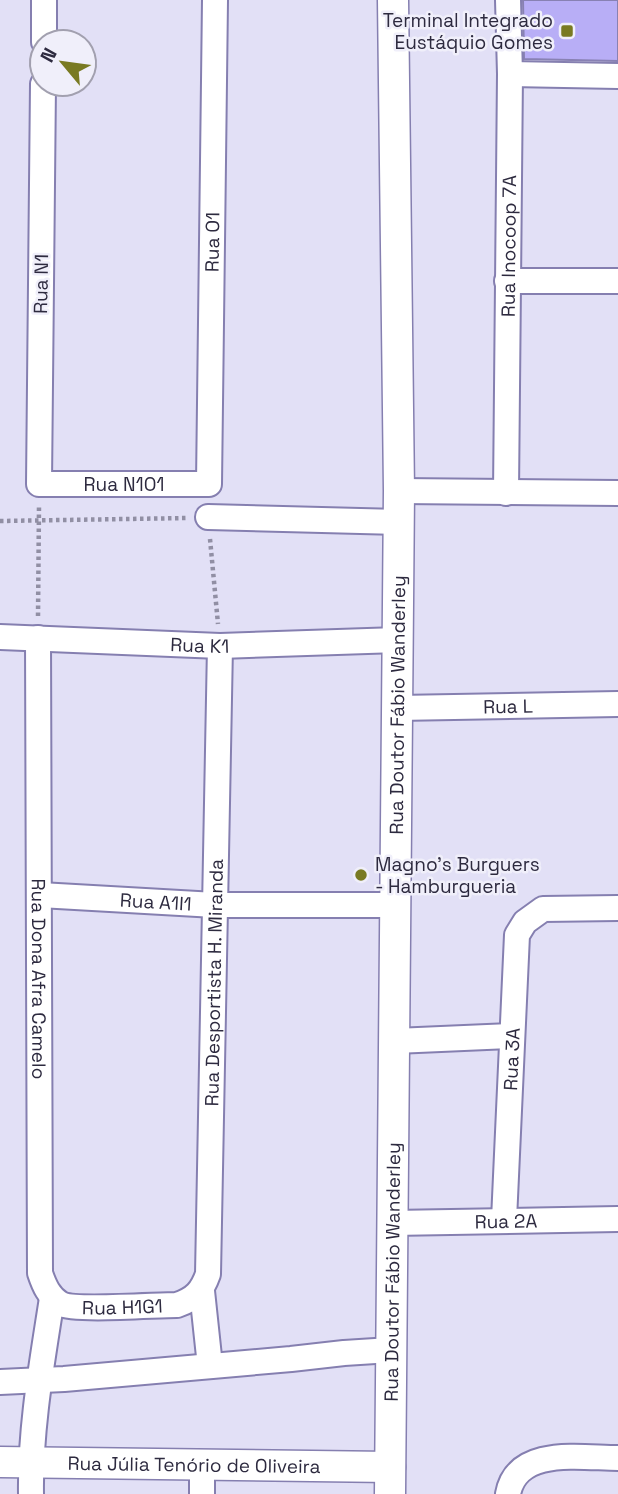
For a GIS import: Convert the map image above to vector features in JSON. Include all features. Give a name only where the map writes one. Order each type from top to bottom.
[{"type":"street","points":[[44,0],[44,28]]},
{"type":"street","name":"Rua O1","points":[[209,484],[215,0]]},
{"type":"street","name":"Rua Doutor Fábio Wanderley","points":[[390,1481],[400,491],[393,0]]},
{"type":"street","name":"Rua Inocoop 7A","points":[[506,493],[510,75],[508,0]]},
{"type":"street","points":[[510,75],[618,76]]},
{"type":"street","name":"Rua N1","points":[[39,484],[43,98]]},
{"type":"street","points":[[507,281],[618,281]]},
{"type":"street","name":"Rua N1O1","points":[[39,484],[209,484]]},
{"type":"street","points":[[400,491],[618,493]]},
{"type":"street","points":[[208,517],[399,522]]},
{"type":"street","name":"Rua K1","points":[[0,636],[220,646],[398,640]]},
{"type":"street","name":"Rua Dona Afra Camelo","points":[[38,638],[40,1273],[44,1287],[61,1302]]},
{"type":"street","name":"Rua Desportista H. Miranda","points":[[210,1366],[202,1291],[209,1259],[220,646]]},
{"type":"street","name":"Rua L","points":[[398,708],[618,704]]},
{"type":"street","name":"Rua A1I1","points":[[40,895],[215,905],[396,905]]},
{"type":"street","name":"Rua 3A","points":[[504,1220],[517,935],[525,922],[543,909],[618,908]]},
{"type":"street","points":[[394,1041],[511,1036]]},
{"type":"street","name":"Rua 2A","points":[[392,1223],[618,1219]]},
{"type":"street","name":"Rua H1G1","points":[[61,1302],[177,1305],[202,1291]]},
{"type":"street","points":[[31,1494],[30,1462],[39,1379],[61,1302]]},
{"type":"street","points":[[0,1382],[64,1379],[391,1350]]},
{"type":"street","points":[[508,1494],[511,1480],[518,1471],[542,1458],[618,1458]]},
{"type":"street","name":"Rua Júlia Tenório de Oliveira","points":[[0,1462],[202,1464],[390,1481]]},
{"type":"street","points":[[202,1464],[202,1494]]},
{"type":"path","points":[[38,638],[39,484]]},
{"type":"path","points":[[0,521],[208,517],[220,646]]},
{"type":"building","name":"Terminal Integrado Eustáquio Gomes","points":[[523,0],[618,0],[618,61],[524,59]]},
{"type":"place","name":"Terminal Integrado Eustáquio Gomes","points":[[567,31]]},
{"type":"place","name":"Magno's Burguers - Hamburgueria","points":[[361,875]]}]
